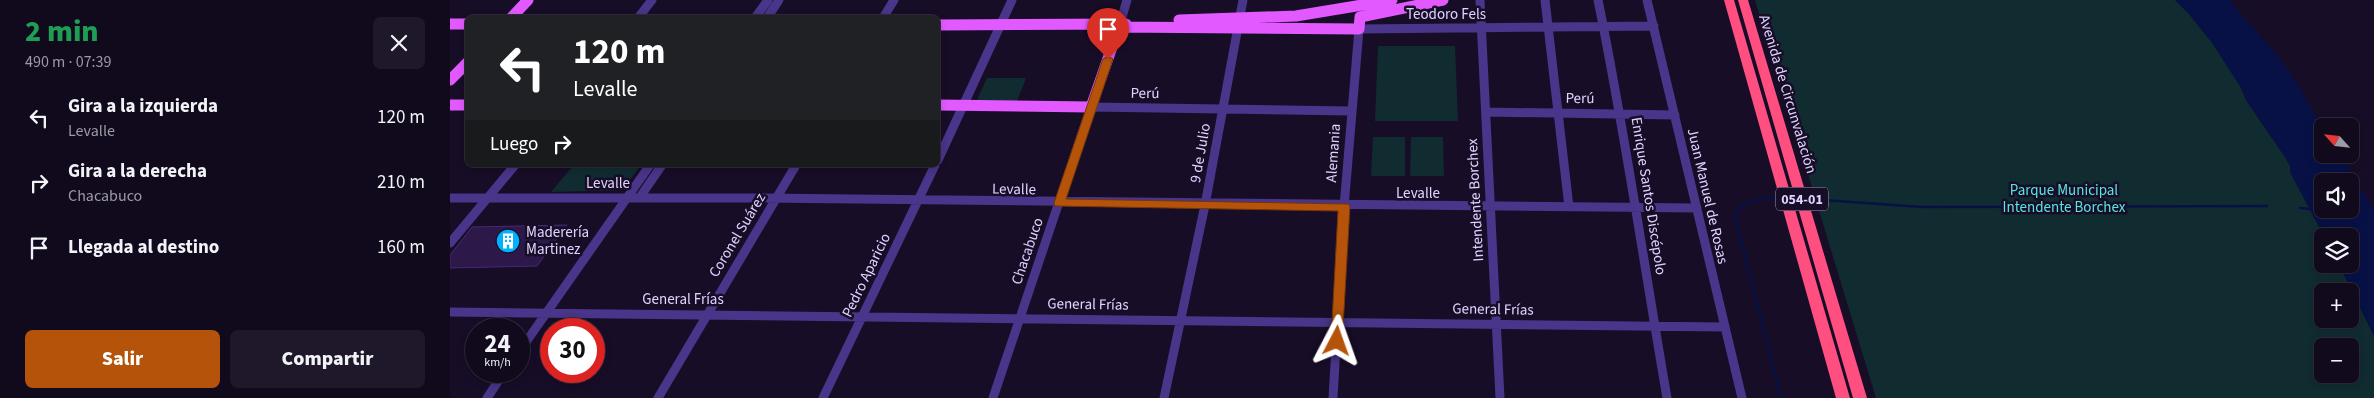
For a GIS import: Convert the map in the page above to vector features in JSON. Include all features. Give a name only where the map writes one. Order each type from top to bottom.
[{"type":"highway","name":"Avenida de Circunvalación","points":[[1729,0],[1843,398]]},
{"type":"highway","name":"Avenida de Circunvalación","points":[[1743,0],[1860,398]]},
{"type":"main road","points":[[514,15],[528,0]]},
{"type":"main road","points":[[940,25],[1119,26],[1238,23],[1296,16],[1362,2],[1392,0]]},
{"type":"main road","points":[[1360,17],[1444,0]]},
{"type":"main road","name":"Alemania","points":[[1359,29],[1360,17]]},
{"type":"main road","name":"Teodoro Fels","points":[[1238,23],[1359,29]]},
{"type":"main road","points":[[450,24],[465,24]]},
{"type":"main road","name":"Chacabuco","points":[[1091,107],[1119,26]]},
{"type":"main road","points":[[450,80],[465,65]]},
{"type":"main road","points":[[450,105],[465,104]]},
{"type":"main road","name":"Perú","points":[[940,106],[1091,107]]},
{"type":"street","points":[[640,15],[652,0]]},
{"type":"street","points":[[757,15],[768,0]]},
{"type":"street","points":[[769,15],[779,0]]},
{"type":"street","points":[[885,15],[894,0]]},
{"type":"street","points":[[940,156],[1012,0]]},
{"type":"street","name":"Chacabuco","points":[[1119,26],[1128,0]]},
{"type":"street","name":"9 de Julio","points":[[1164,398],[1205,205],[1243,0]]},
{"type":"street","points":[[1545,0],[1569,207]]},
{"type":"street","name":"Enrique Santos Discépolo","points":[[1598,0],[1621,114],[1634,208],[1667,398]]},
{"type":"street","name":"Juan Manuel de Rosas","points":[[1648,0],[1742,398]]},
{"type":"street","name":"Intendente Borchex","points":[[1479,1],[1482,29],[1500,398]]},
{"type":"street","name":"Alemania","points":[[1360,17],[1362,2]]},
{"type":"street","name":"Teodoro Fels","points":[[1359,29],[1654,26]]},
{"type":"street","name":"Alemania","points":[[1333,398],[1339,322],[1344,206],[1359,29]]},
{"type":"street","name":"Chacabuco","points":[[994,398],[1091,107]]},
{"type":"street","name":"Perú","points":[[1091,107],[1351,111]]},
{"type":"street","name":"Perú","points":[[1486,112],[1675,114]]},
{"type":"street","points":[[450,243],[513,167]]},
{"type":"street","points":[[530,336],[649,167]]},
{"type":"street","points":[[640,197],[661,167]]},
{"type":"street","name":"Coronel Suárez","points":[[658,398],[795,167]]},
{"type":"street","name":"Pedro Aparicio","points":[[823,398],[934,167]]},
{"type":"street","name":"Levalle","points":[[450,198],[776,198],[1205,205],[1697,208]]},
{"type":"street","name":"General Frías","points":[[450,312],[1725,327]]},
{"type":"street","points":[[487,398],[497,383]]},
{"type":"green space","name":"Parque Municipal Intendente Borchex","points":[[1755,0],[2175,0],[2213,44],[2240,86],[2246,100],[2290,166],[2290,172],[2320,228],[2314,228],[2314,273],[2343,273],[2348,283],[2314,283],[2314,328],[2359,328],[2359,305],[2374,336],[2374,398],[1876,398]]},
{"type":"green space","points":[[1378,46],[1455,46],[1458,121],[1375,121]]},
{"type":"green space","points":[[987,78],[1026,78],[1017,101],[977,100]]},
{"type":"green space","points":[[1373,137],[1405,137],[1405,176],[1371,176]]},
{"type":"green space","points":[[1411,137],[1443,137],[1444,176],[1410,176]]},
{"type":"green space","points":[[572,167],[639,167],[623,190],[551,192]]},
{"type":"shaded area","points":[[2175,0],[2229,0],[2279,57],[2295,80],[2317,118],[2314,118],[2314,163],[2345,163],[2352,173],[2314,173],[2314,217],[2290,172],[2290,166],[2285,157],[2246,100],[2240,86],[2213,44]]},
{"type":"shaded area","points":[[2359,185],[2374,210],[2374,336],[2359,305],[2359,283],[2348,283],[2343,273],[2359,273],[2359,228],[2320,228],[2314,218],[2359,218]]},
{"type":"building","name":"Maderería Martinez","points":[[567,225],[537,266],[450,268],[450,255],[472,227]]},
{"type":"waterway","points":[[1774,198],[1751,201],[1742,207],[1735,216],[1781,398]]},
{"type":"waterway","points":[[1809,199],[1922,207],[2267,206]]},
{"type":"waterway","points":[[2300,208],[2310,209]]},
{"type":"place","name":"Maderería Martinez","points":[[508,241]]},
{"type":"route","points":[[1108,59],[1059,203],[1344,206],[1337,341]]}]
